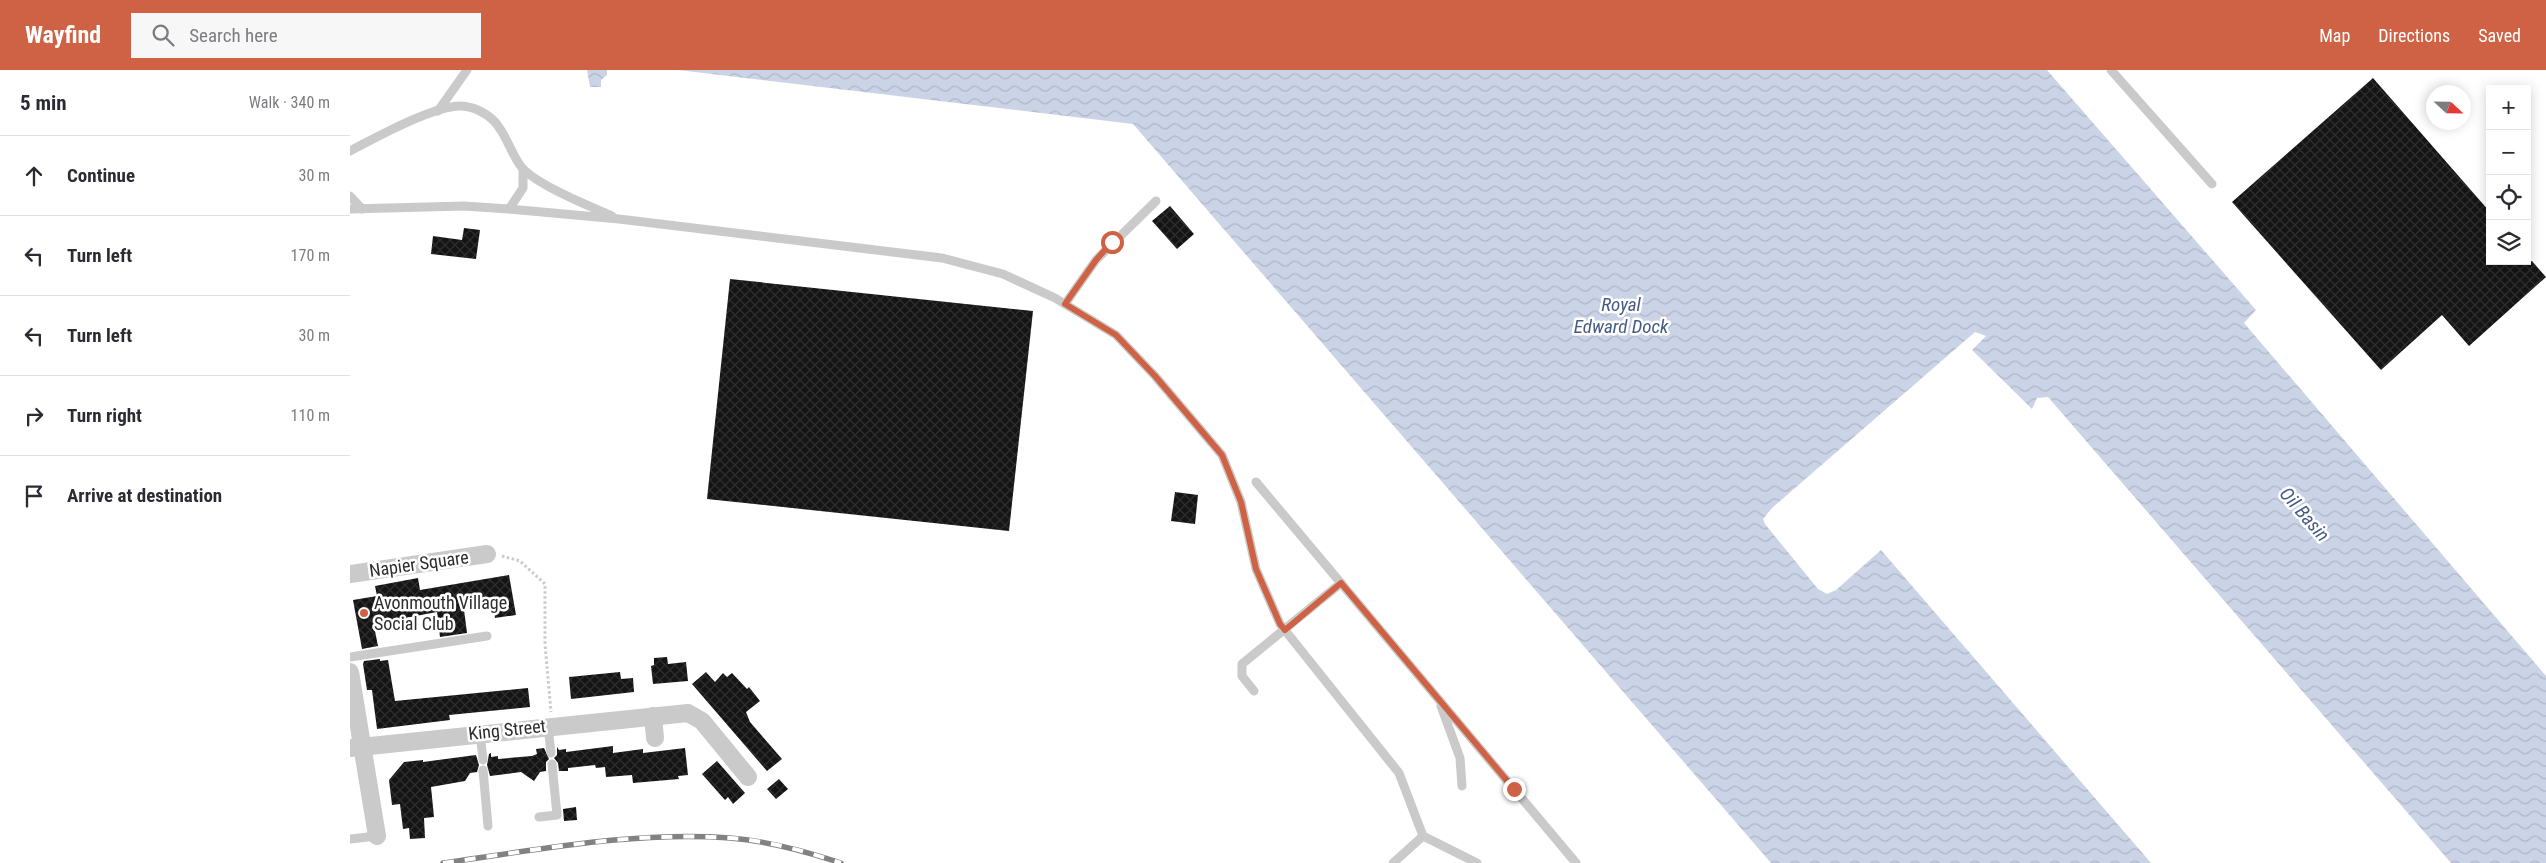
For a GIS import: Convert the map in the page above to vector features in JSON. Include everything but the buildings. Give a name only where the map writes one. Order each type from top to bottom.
[{"type":"street","name":"Napier Square","points":[[350,574],[487,554]]},
{"type":"street","points":[[350,672],[356,747],[377,836]]},
{"type":"street","name":"King Street","points":[[356,747],[688,713],[702,721],[748,777]]},
{"type":"street","points":[[653,716],[655,738]]},
{"type":"lane","points":[[438,111],[467,70]]},
{"type":"lane","points":[[2111,70],[2212,184]]},
{"type":"lane","points":[[351,151],[414,120],[438,111],[460,106],[484,113],[501,129],[523,169],[523,188],[509,209]]},
{"type":"lane","points":[[523,169],[581,202],[619,220]]},
{"type":"lane","points":[[350,196],[362,209]]},
{"type":"lane","points":[[1065,304],[1096,260],[1156,201]]},
{"type":"lane","points":[[350,209],[464,206],[509,209],[942,258],[1002,274],[1065,304],[1116,335],[1155,376],[1222,455],[1241,502],[1256,569],[1285,630],[1399,773],[1424,836],[1477,863]]},
{"type":"lane","points":[[1256,482],[1576,863]]},
{"type":"lane","points":[[1254,691],[1242,676],[1242,664],[1341,583]]},
{"type":"lane","points":[[350,657],[487,636]]},
{"type":"lane","points":[[1438,698],[1460,758],[1462,786]]},
{"type":"lane","points":[[549,726],[551,753]]},
{"type":"lane","points":[[480,733],[482,760]]},
{"type":"lane","points":[[539,817],[557,815],[552,764]]},
{"type":"lane","points":[[483,770],[488,826]]},
{"type":"lane","points":[[350,839],[377,836]]},
{"type":"lane","points":[[1393,863],[1424,836]]},
{"type":"path","points":[[487,554],[520,561],[545,584],[545,644],[549,726]]},
{"type":"water","points":[[587,70],[607,70],[607,75],[601,80],[601,87],[590,87]]},
{"type":"water","name":"Royal Edward Dock","points":[[678,70],[2047,70],[2256,310],[2244,323],[2546,676],[2546,863],[2451,863],[2048,397],[2037,398],[2032,409],[1972,350],[1986,336],[1975,332],[1772,508],[1763,519],[1765,524],[1818,589],[1827,594],[1836,590],[1881,550],[2151,863],[1771,863],[1133,124]]},
{"type":"railway","points":[[443,863],[586,843],[658,837],[730,838],[758,841],[841,863]]},
{"type":"place","name":"Avonmouth Village Social Club","points":[[364,613]]},
{"type":"route","points":[[1112,242],[1096,260],[1065,304],[1116,335],[1155,376],[1222,455],[1241,502],[1256,569],[1280,624],[1285,630],[1341,583],[1514,789]]},
{"type":"water label","name":"Oil Basin","points":[[2305,514]]}]
